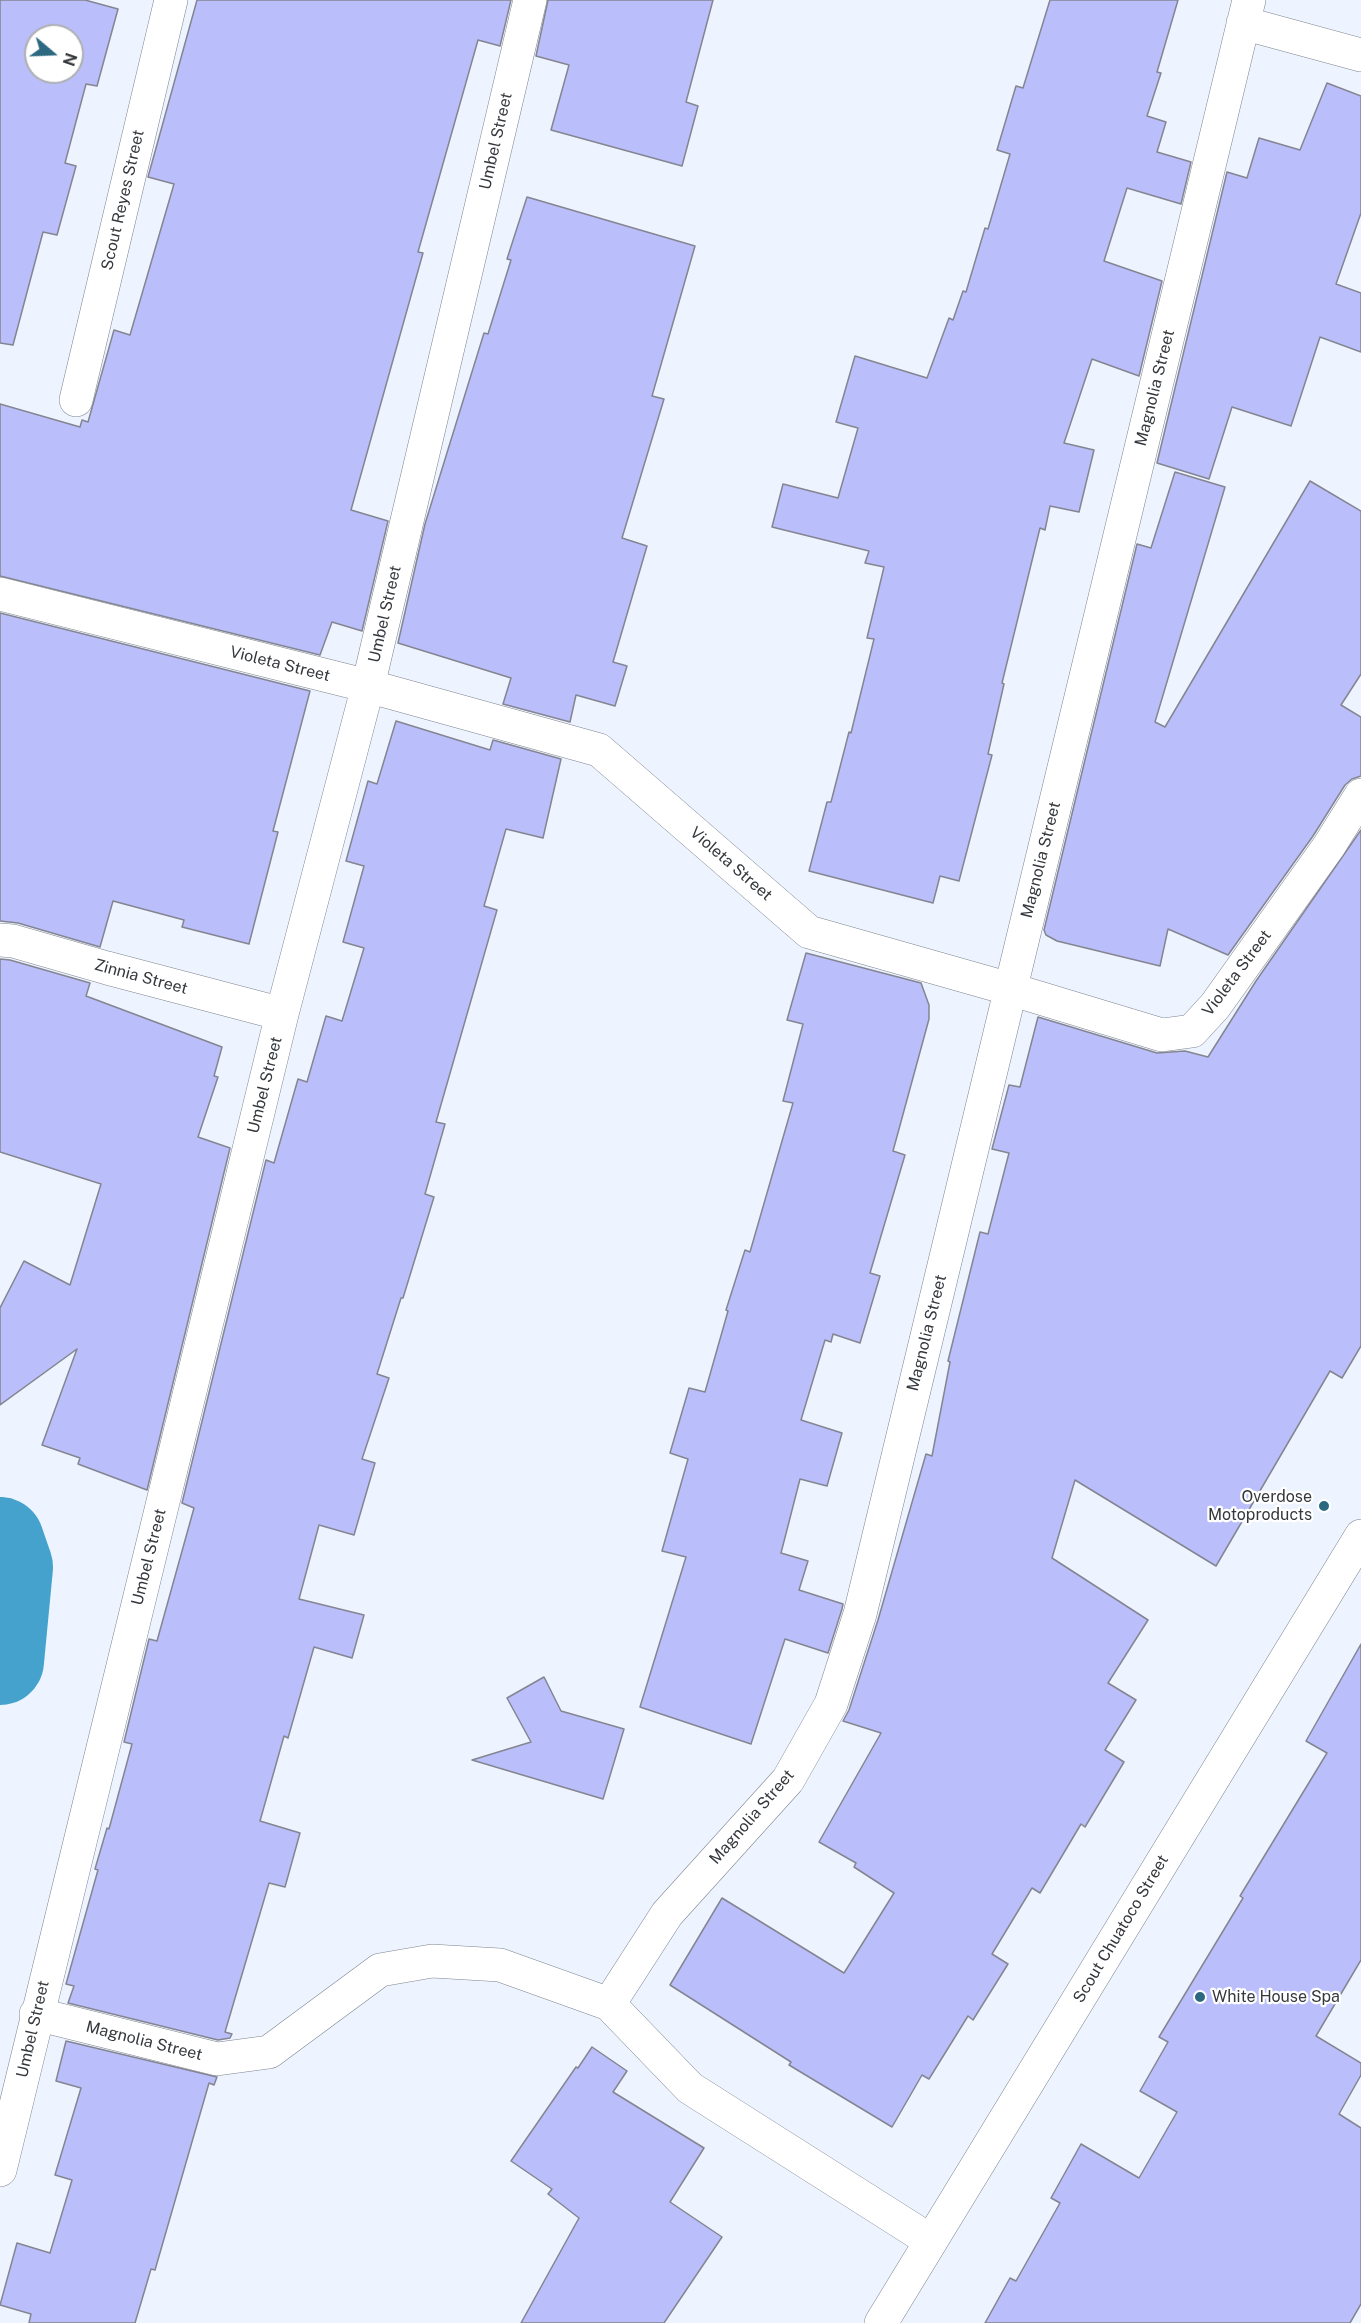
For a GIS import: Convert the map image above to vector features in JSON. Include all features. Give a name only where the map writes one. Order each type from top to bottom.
[{"type":"street","name":"Scout Reyes Street","points":[[76,400],[171,0]]},
{"type":"street","name":"Umbel Street","points":[[0,2170],[36,2014],[282,1014],[368,686],[530,0]]},
{"type":"street","points":[[1246,11],[1361,55]]},
{"type":"street","name":"Magnolia Street","points":[[36,2014],[217,2059],[269,2052],[380,1970],[432,1961],[500,1965],[609,2004],[667,1914],[789,1780],[831,1704],[860,1614],[1246,11]]},
{"type":"street","name":"Violeta Street","points":[[0,594],[368,686],[599,750],[809,932],[1162,1035],[1192,1031],[1215,1006],[1329,846],[1361,795]]},
{"type":"street","name":"Zinnia Street","points":[[0,940],[13,941],[282,1014]]},
{"type":"street","name":"Scout Chuatoco Street","points":[[881,2323],[1356,1554]]},
{"type":"street","points":[[609,2004],[690,2088],[932,2241]]},
{"type":"building","points":[[0,0],[85,0],[118,9],[97,86],[86,84],[65,163],[76,166],[57,235],[43,232],[13,345],[0,343]]},
{"type":"building","points":[[197,0],[511,0],[500,46],[478,40],[418,252],[423,253],[351,510],[388,521],[362,631],[332,622],[320,655],[0,576],[0,404],[80,427],[82,420],[88,422],[114,330],[130,335],[174,184],[148,177]]},
{"type":"building","points":[[548,0],[713,0],[686,102],[698,106],[682,166],[551,130],[569,65],[536,56]]},
{"type":"building","points":[[1050,0],[1178,0],[1157,72],[1161,73],[1147,116],[1166,122],[1157,152],[1191,162],[1181,204],[1127,188],[1104,261],[1162,281],[1139,376],[1092,359],[1064,443],[1094,450],[1079,512],[1050,506],[1045,530],[1040,528],[1002,683],[1004,684],[988,754],[992,755],[959,881],[940,876],[933,903],[809,871],[827,802],[831,802],[849,732],[851,733],[874,639],[867,638],[884,567],[865,563],[869,551],[772,527],[783,484],[838,498],[858,428],[836,422],[855,356],[927,378],[949,318],[953,320],[963,291],[966,292],[985,228],[988,229],[1010,154],[997,150],[1016,86],[1023,88]]},
{"type":"building","points":[[1327,83],[1361,96],[1361,213],[1336,284],[1361,293],[1361,352],[1320,337],[1291,426],[1232,407],[1209,479],[1157,463],[1227,172],[1247,178],[1259,138],[1300,150]]},
{"type":"building","points":[[527,197],[695,246],[652,396],[664,399],[622,538],[647,546],[613,662],[627,666],[615,706],[576,695],[570,722],[503,704],[511,678],[398,643],[425,524],[484,333],[488,334],[511,260],[507,259]]},
{"type":"building","points":[[1175,472],[1225,487],[1155,722],[1165,727],[1310,481],[1361,511],[1361,674],[1341,705],[1361,717],[1361,776],[1345,785],[1313,836],[1228,955],[1168,929],[1160,966],[1057,941],[1046,935],[1044,930],[1137,544],[1151,548]]},
{"type":"building","points":[[0,613],[310,691],[273,831],[278,832],[249,944],[182,927],[184,920],[113,901],[100,947],[18,923],[0,921]]},
{"type":"building","points":[[396,721],[490,750],[493,740],[561,759],[543,838],[506,829],[484,906],[497,910],[436,1122],[445,1124],[425,1194],[434,1197],[377,1374],[389,1378],[362,1459],[375,1463],[354,1535],[319,1525],[299,1599],[364,1615],[352,1658],[314,1647],[288,1738],[284,1736],[260,1821],[300,1833],[285,1887],[269,1883],[225,2032],[232,2034],[230,2038],[218,2040],[68,2003],[74,1986],[66,1984],[98,1870],[95,1869],[107,1828],[109,1829],[132,1744],[124,1742],[149,1639],[157,1641],[194,1508],[182,1503],[266,1160],[274,1163],[298,1079],[307,1082],[326,1016],[342,1021],[364,948],[343,942],[364,866],[346,861],[368,781],[377,784]]},
{"type":"building","points":[[1361,830],[1361,1346],[1342,1378],[1330,1371],[1216,1566],[1075,1480],[1052,1558],[1148,1620],[1108,1683],[1136,1700],[1105,1750],[1124,1762],[1085,1827],[1081,1824],[1040,1893],[1032,1888],[992,1954],[1008,1964],[973,2020],[968,2016],[929,2079],[922,2075],[892,2127],[789,2065],[791,2062],[670,1985],[722,1898],[844,1973],[894,1893],[854,1867],[856,1863],[819,1842],[881,1733],[843,1721],[849,1710],[878,1620],[926,1454],[932,1456],[950,1362],[948,1361],[980,1232],[988,1234],[1009,1153],[992,1149],[1009,1085],[1020,1087],[1038,1017],[1157,1053],[1185,1051],[1208,1057],[1256,981]]},
{"type":"building","points":[[806,953],[921,983],[929,1005],[929,1019],[893,1151],[905,1155],[870,1273],[880,1276],[860,1343],[833,1334],[831,1342],[825,1340],[801,1420],[842,1433],[827,1486],[800,1479],[781,1553],[808,1561],[799,1590],[843,1604],[842,1609],[828,1653],[785,1639],[751,1744],[640,1707],[686,1557],[662,1551],[688,1459],[670,1453],[689,1388],[705,1392],[728,1311],[726,1310],[745,1250],[750,1252],[793,1103],[783,1101],[803,1024],[787,1020]]},
{"type":"building","points":[[0,959],[90,983],[86,996],[222,1047],[214,1076],[218,1077],[198,1137],[230,1148],[147,1490],[78,1464],[80,1458],[42,1445],[77,1349],[0,1405],[0,1308],[24,1261],[70,1285],[101,1184],[0,1152]]},
{"type":"building","points":[[1361,1644],[1361,1960],[1316,2036],[1361,2063],[1361,2075],[1339,2114],[1361,2128],[1361,2304],[1350,2323],[985,2323],[1010,2278],[1016,2281],[1060,2203],[1051,2198],[1081,2144],[1139,2178],[1177,2112],[1140,2091],[1168,2042],[1159,2037],[1243,1898],[1240,1896],[1327,1753],[1306,1741]]},
{"type":"building","points":[[544,1677],[561,1711],[624,1729],[603,1799],[472,1760],[531,1742],[507,1698]]},
{"type":"building","points":[[66,2041],[217,2077],[214,2085],[209,2083],[155,2270],[151,2269],[135,2323],[29,2323],[31,2314],[0,2305],[17,2243],[50,2253],[72,2180],[55,2175],[81,2088],[56,2081]]},
{"type":"building","points":[[592,2047],[627,2071],[613,2092],[704,2148],[670,2202],[722,2237],[664,2323],[521,2323],[579,2218],[548,2194],[552,2189],[511,2161]]},
{"type":"waterway","points":[[0,1541],[9,1567],[0,1661]]},
{"type":"place","name":"Overdose Motoproducts","points":[[1324,1506]]},
{"type":"place","name":"White House Spa","points":[[1200,1997]]}]
